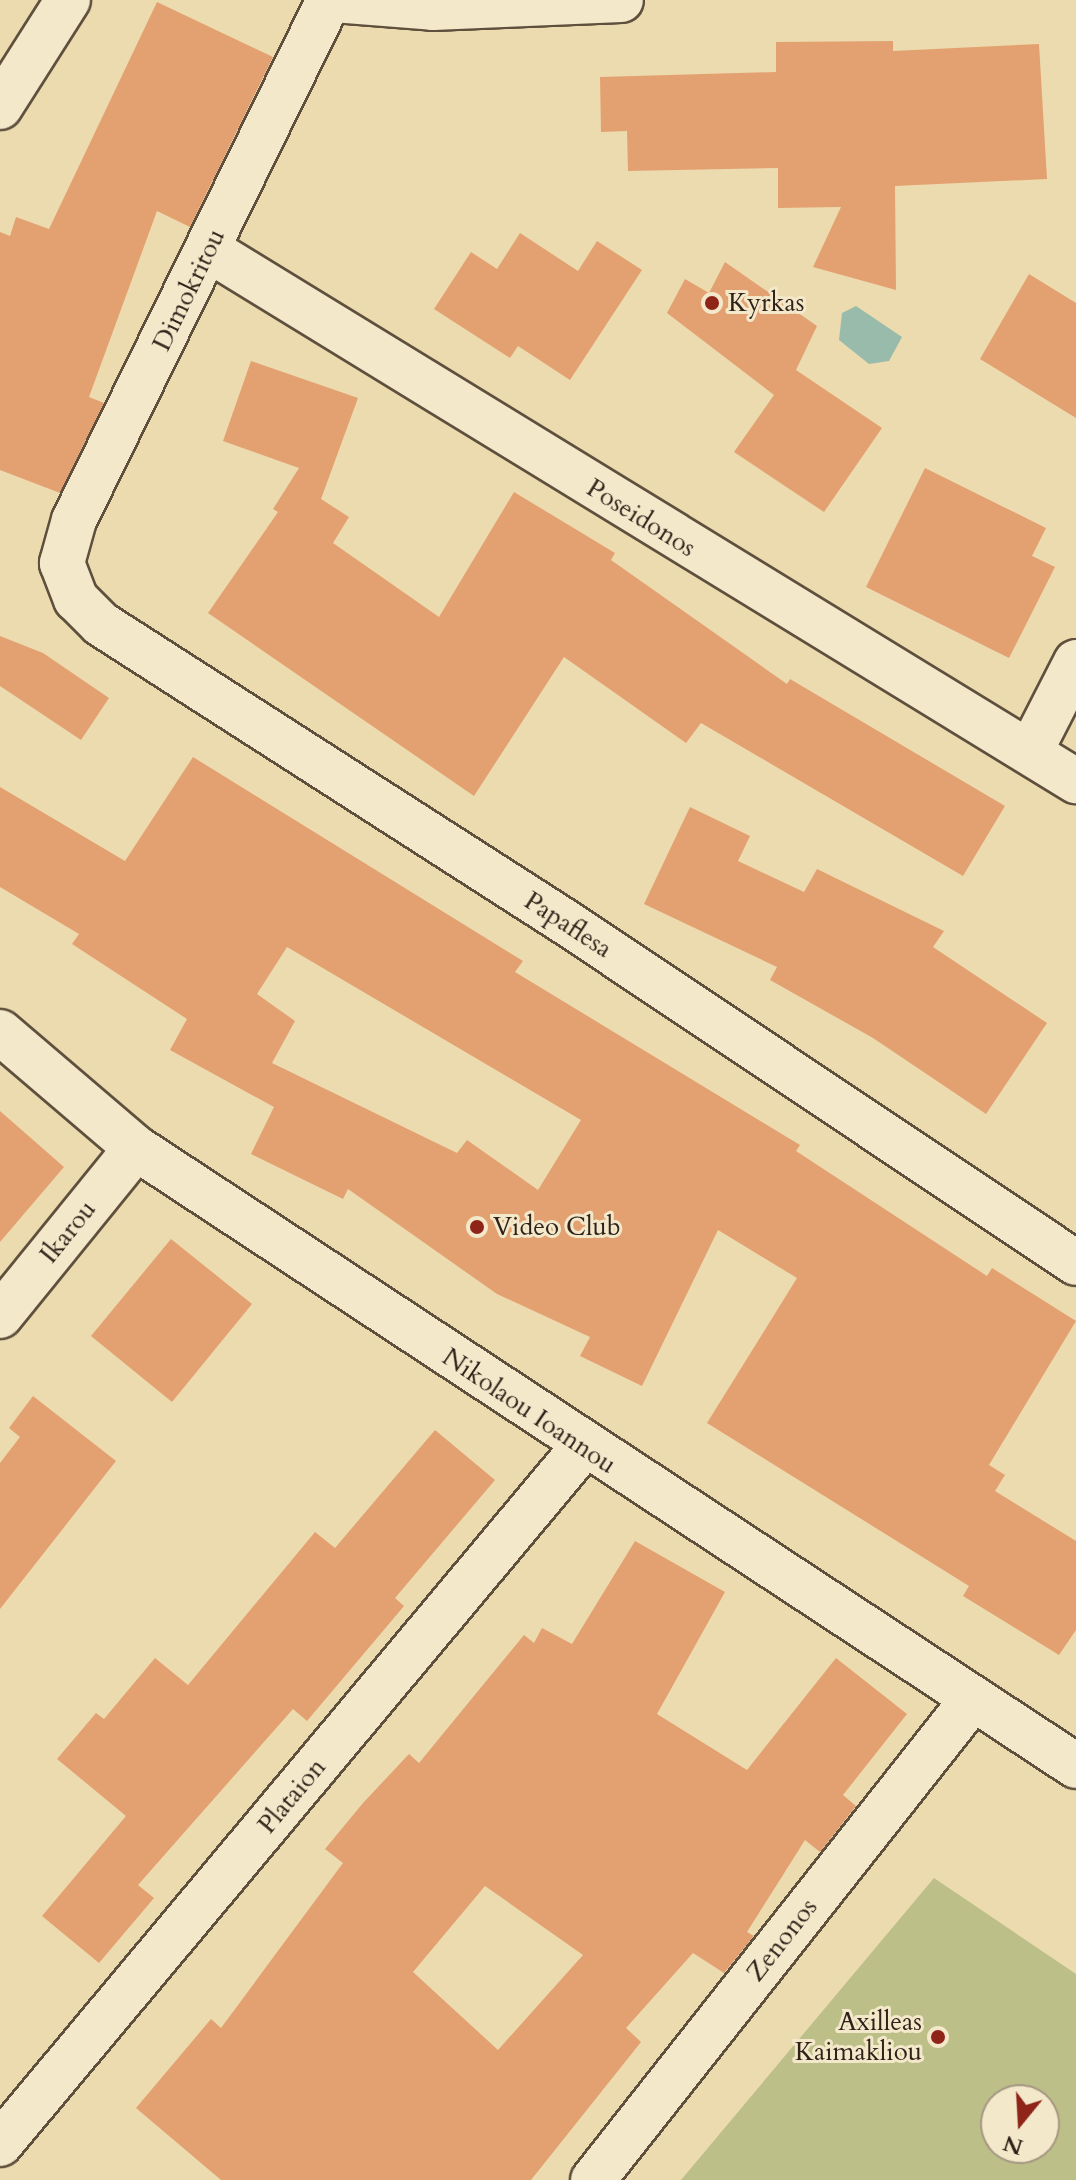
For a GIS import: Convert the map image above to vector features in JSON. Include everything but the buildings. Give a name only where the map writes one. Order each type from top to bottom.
[{"type":"street","points":[[0,107],[68,0]]},
{"type":"street","name":"Dimokritou","points":[[66,582],[62,563],[74,520],[332,0],[492,8],[621,0]]},
{"type":"street","name":"Poseidonos","points":[[209,250],[1076,781]]},
{"type":"street","name":"Papaflesa","points":[[66,582],[101,624],[567,923],[1076,1263]]},
{"type":"street","points":[[1030,752],[1076,662]]},
{"type":"street","name":"Nikolaou Ioannou","points":[[0,1032],[136,1148],[583,1447],[1076,1766]]},
{"type":"street","name":"Ikarou","points":[[0,1316],[136,1148]]},
{"type":"street","name":"Plataion","points":[[0,2144],[583,1447]]},
{"type":"street","name":"Zenonos","points":[[593,2180],[972,1700]]},
{"type":"green space","name":"Axilleas Kaimakliou","points":[[934,1878],[1076,1974],[1076,2180],[681,2180]]},
{"type":"shaded area","points":[[856,306],[902,337],[889,361],[869,364],[839,340],[842,313]]},
{"type":"place","name":"Kyrkas","points":[[712,303]]},
{"type":"place","name":"Video Club","points":[[477,1227]]},
{"type":"place","name":"Axilleas Kaimakliou","points":[[938,2037]]}]
